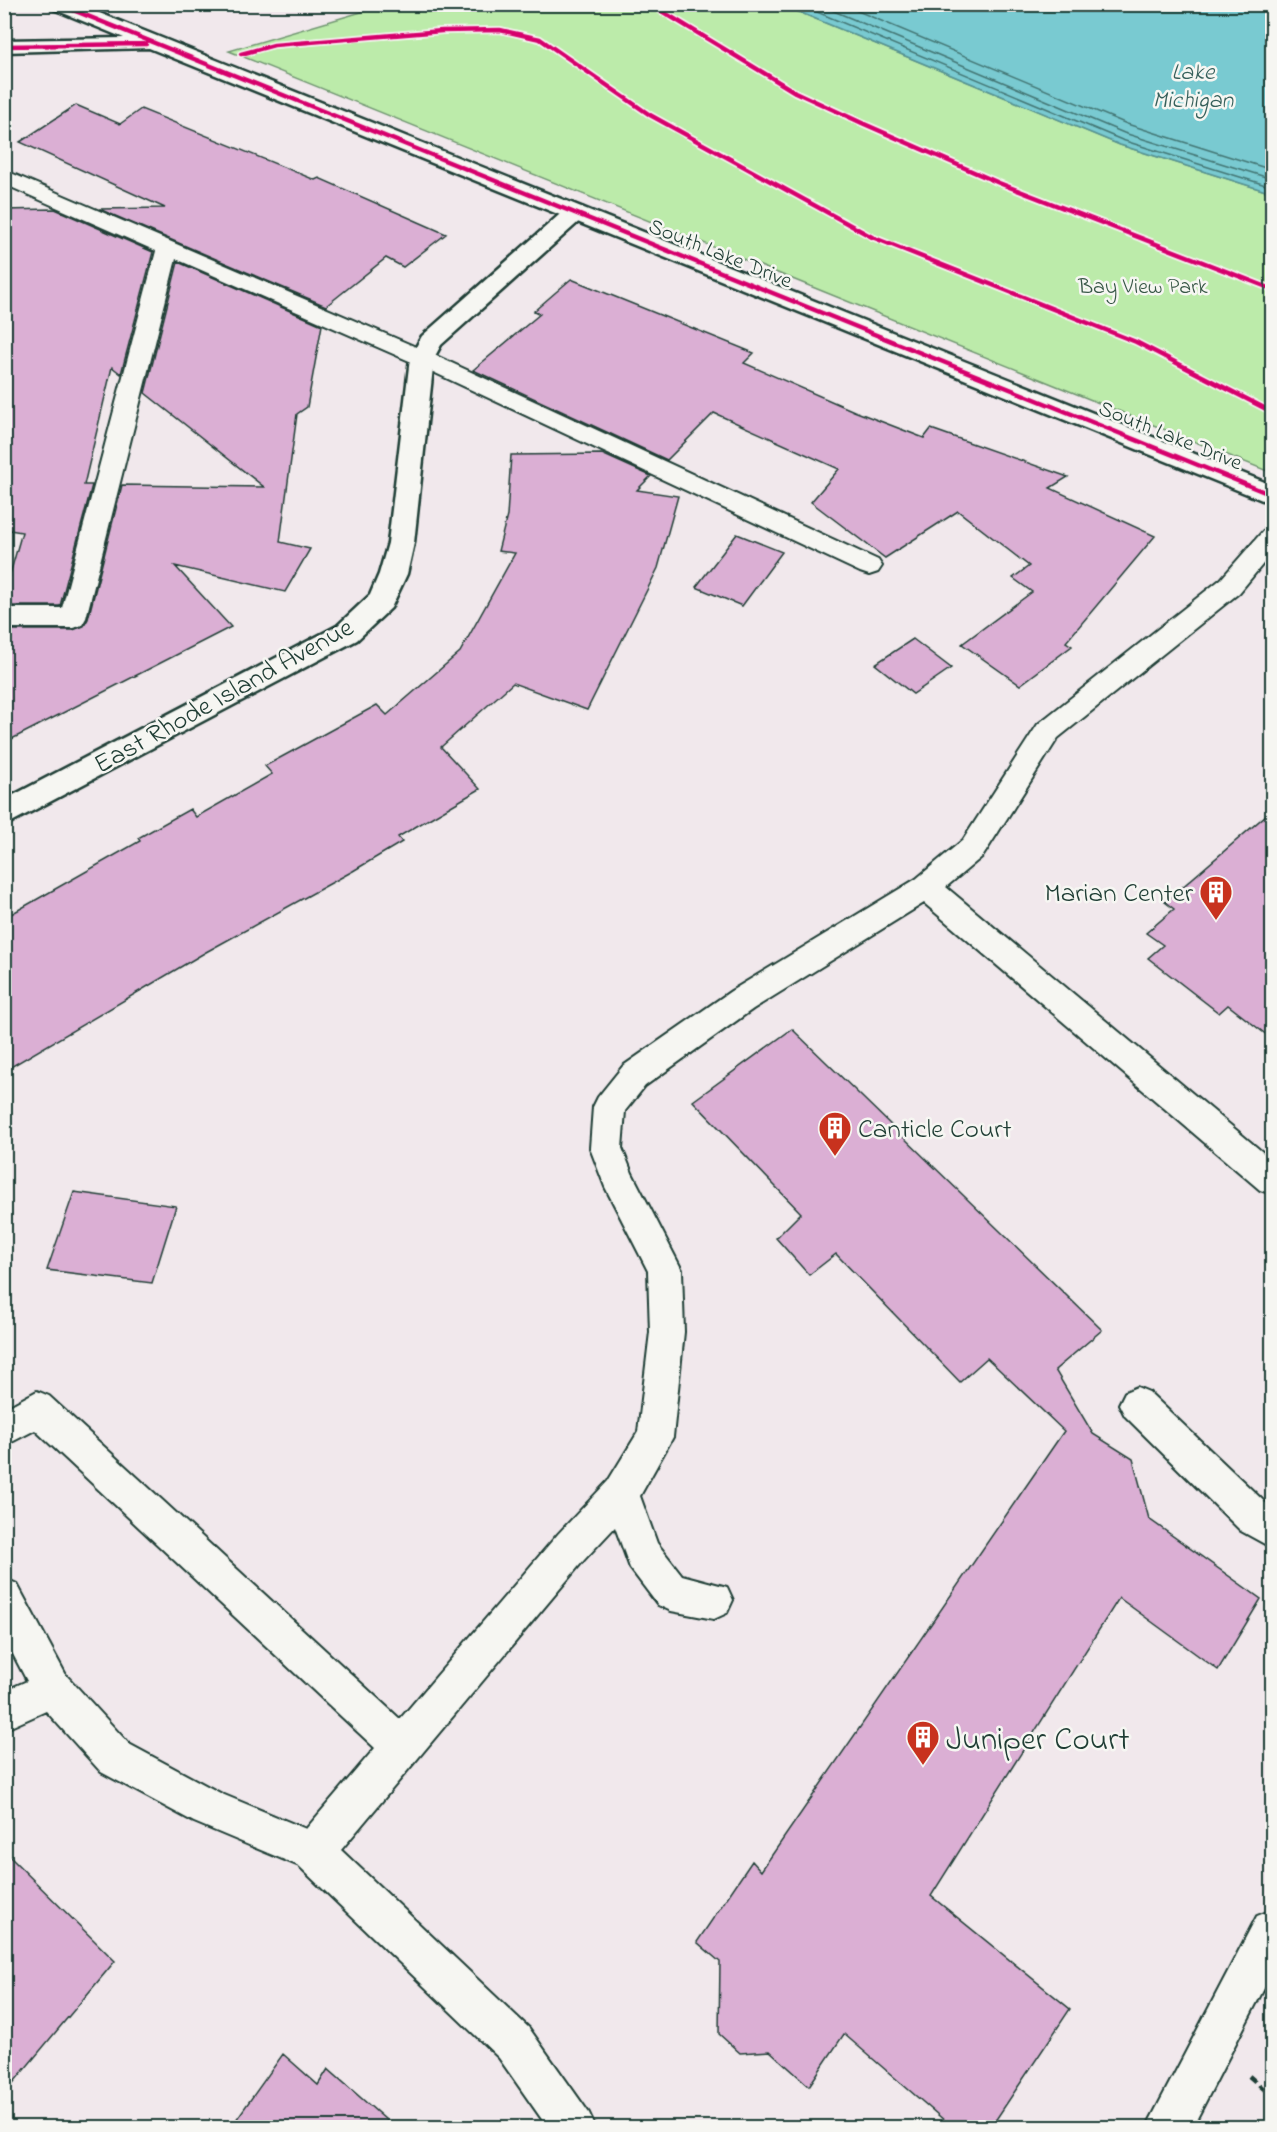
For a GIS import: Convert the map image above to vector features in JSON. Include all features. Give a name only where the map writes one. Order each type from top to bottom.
[{"type":"street","name":"South Lake Drive","points":[[58,4],[1272,495]]},
{"type":"street","points":[[4,46],[155,44]]},
{"type":"street","name":"East Rhode Island Avenue","points":[[4,814],[347,633],[381,601],[393,574],[401,543],[422,358],[431,341],[575,213]]},
{"type":"lane","points":[[4,176],[422,358],[869,566]]},
{"type":"lane","points":[[4,618],[73,618],[168,248]]},
{"type":"lane","points":[[313,1852],[571,1546],[621,1494],[655,1437],[667,1332],[665,1270],[617,1178],[606,1148],[609,1107],[634,1076],[733,1006],[926,887],[973,848],[1047,730],[1230,586],[1272,537]]},
{"type":"lane","points":[[926,887],[1272,1180]]},
{"type":"lane","points":[[1137,1404],[1254,1518],[1272,1530]]},
{"type":"lane","points":[[4,1430],[37,1408],[402,1747]]},
{"type":"lane","points":[[621,1494],[643,1555],[671,1592],[714,1600]]},
{"type":"lane","points":[[4,1597],[52,1689],[115,1758],[208,1808],[313,1852],[514,2043],[574,2127]]},
{"type":"lane","points":[[4,1711],[52,1689]]},
{"type":"lane","points":[[1168,2127],[1272,1931]]},
{"type":"green space","name":"Bay View Park","points":[[385,5],[782,5],[1120,145],[1272,193],[1272,473],[229,51]]},
{"type":"water","name":"Lake Michigan","points":[[782,5],[1272,5],[1272,193],[1120,145]]},
{"type":"building","points":[[76,105],[120,124],[141,109],[315,180],[319,178],[446,234],[403,267],[386,258],[326,306],[99,209],[165,208],[20,142]]},
{"type":"building","points":[[55,209],[153,252],[121,374],[112,367],[84,485],[92,485],[60,606],[4,606],[4,595],[22,532],[4,529],[4,210]]},
{"type":"building","points":[[178,262],[322,325],[307,407],[297,414],[280,542],[310,549],[285,592],[175,566],[231,627],[4,743],[4,630],[73,630],[84,626],[88,619],[122,485],[264,487],[145,393]]},
{"type":"building","points":[[571,279],[754,353],[744,363],[854,411],[924,438],[931,429],[1068,477],[1050,488],[1155,536],[1066,642],[1072,646],[1020,685],[962,644],[1032,592],[1013,578],[1029,566],[958,511],[885,558],[811,502],[839,469],[714,413],[667,460],[473,370],[540,314],[534,311]]},
{"type":"building","points":[[602,454],[651,476],[637,490],[678,496],[658,568],[587,710],[513,683],[441,747],[480,789],[398,837],[402,842],[206,952],[4,1071],[4,918],[140,841],[138,838],[190,809],[196,817],[272,774],[265,766],[377,705],[387,715],[460,652],[515,553],[498,551],[507,516],[511,455]]},
{"type":"building","points":[[737,534],[782,552],[742,606],[696,587]]},
{"type":"building","points":[[913,639],[951,668],[913,694],[875,664]]},
{"type":"building","name":"Marian Center","points":[[1272,810],[1272,1039],[1228,1005],[1219,1013],[1148,958],[1163,945],[1146,933],[1174,909],[1165,902]]},
{"type":"building","name":"Juniper Court","points":[[792,1029],[1102,1330],[1055,1370],[1093,1434],[1133,1459],[1149,1519],[1261,1599],[1218,1670],[1119,1598],[931,1896],[1070,2009],[991,2127],[952,2127],[844,2034],[809,2086],[770,2051],[740,2053],[719,2034],[720,1962],[697,1942],[752,1861],[761,1871],[1064,1431],[987,1358],[960,1382],[836,1254],[809,1275],[776,1238],[801,1213],[693,1101]]},
{"type":"building","points":[[74,1192],[176,1206],[152,1283],[47,1270]]},
{"type":"building","points":[[4,1851],[115,1961],[4,2094]]},
{"type":"building","points":[[283,2054],[318,2085],[328,2069],[394,2127],[231,2127]]},
{"type":"cycle path","points":[[58,4],[1272,495]]},
{"type":"cycle path","points":[[650,4],[795,92],[862,123],[999,183],[1272,289]]},
{"type":"cycle path","points":[[241,54],[274,45],[442,31],[500,30],[540,39],[650,115],[872,237],[1136,342],[1224,385],[1272,412]]},
{"type":"cycle path","points":[[4,46],[146,44]]},
{"type":"place","name":"Marian Center","points":[[1216,921]]},
{"type":"place","name":"Canticle Court","points":[[835,1157]]},
{"type":"place","name":"Juniper Court","points":[[923,1766]]}]
